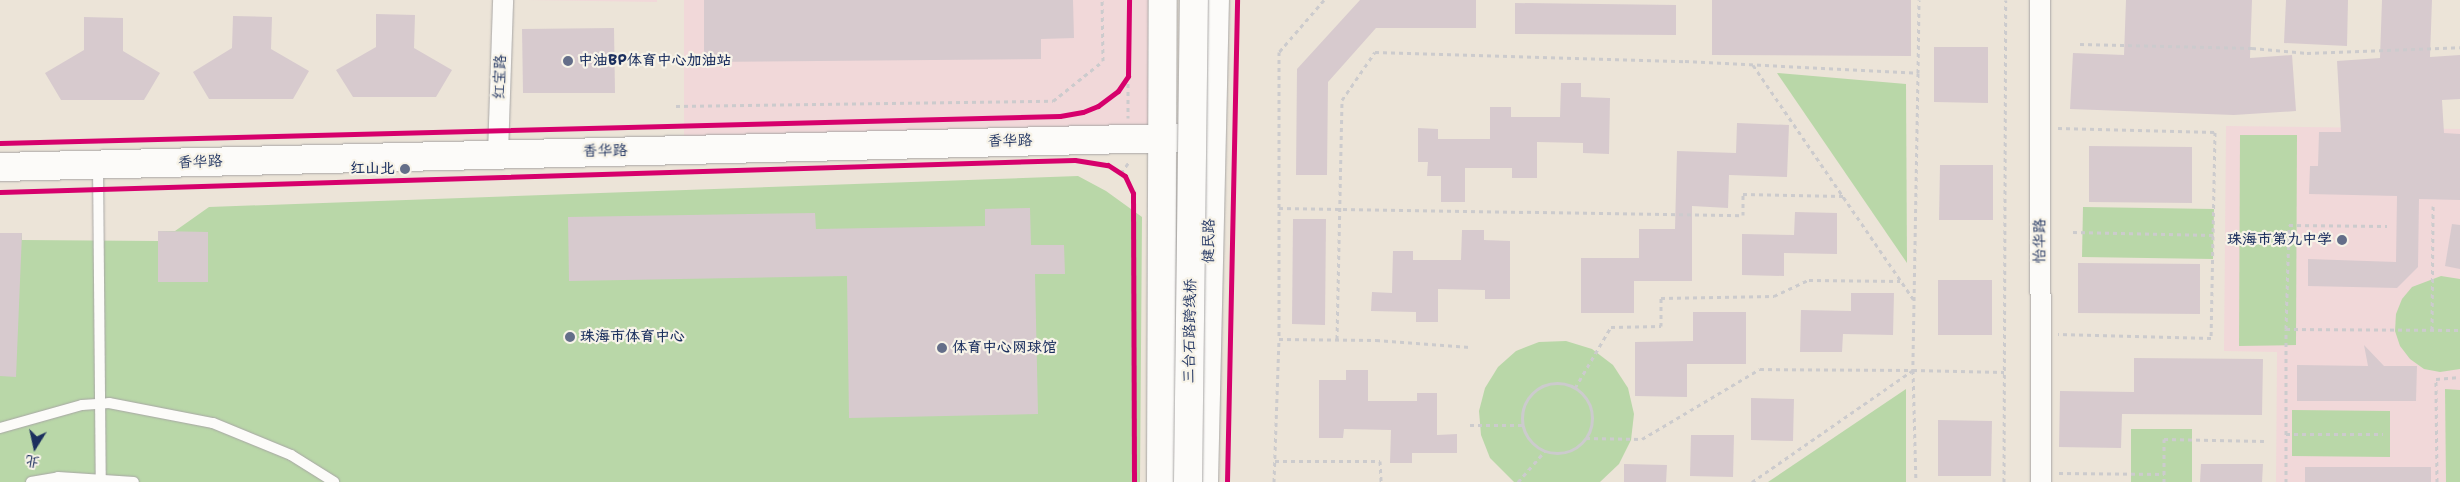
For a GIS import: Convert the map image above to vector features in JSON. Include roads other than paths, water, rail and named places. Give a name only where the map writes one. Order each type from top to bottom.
[{"type":"main road","points":[[1160,482],[1163,0]]},
{"type":"main road","name":"三台石路跨线桥","points":[[1174,482],[1178,0]]},
{"type":"main road","name":"三台石路跨线桥","points":[[1188,482],[1194,0]]},
{"type":"main road","name":"健民路","points":[[1204,482],[1215,0]]},
{"type":"main road","points":[[1115,139],[1135,135],[1150,126],[1163,98]]},
{"type":"main road","name":"香华路","points":[[0,167],[1211,137]]},
{"type":"main road","points":[[1115,139],[1135,144],[1149,152],[1163,179]]},
{"type":"street","name":"红宝路","points":[[498,154],[503,0]]},
{"type":"street","name":"怡华路","points":[[2040,0],[2040,477]]},
{"type":"lane","points":[[98,164],[101,478]]},
{"type":"lane","points":[[0,428],[82,404],[99,403],[213,423],[291,455],[334,482]]},
{"type":"lane","points":[[31,482],[58,477],[101,478],[134,482]]},
{"type":"place","name":"中油BP体育中心加油站","points":[[568,61]]},
{"type":"place","name":"红山北","points":[[405,169]]},
{"type":"place","name":"珠海市第九中学","points":[[2342,240]]},
{"type":"place","name":"珠海市体育中心","points":[[570,337]]},
{"type":"place","name":"体育中心网球馆","points":[[942,348]]}]
